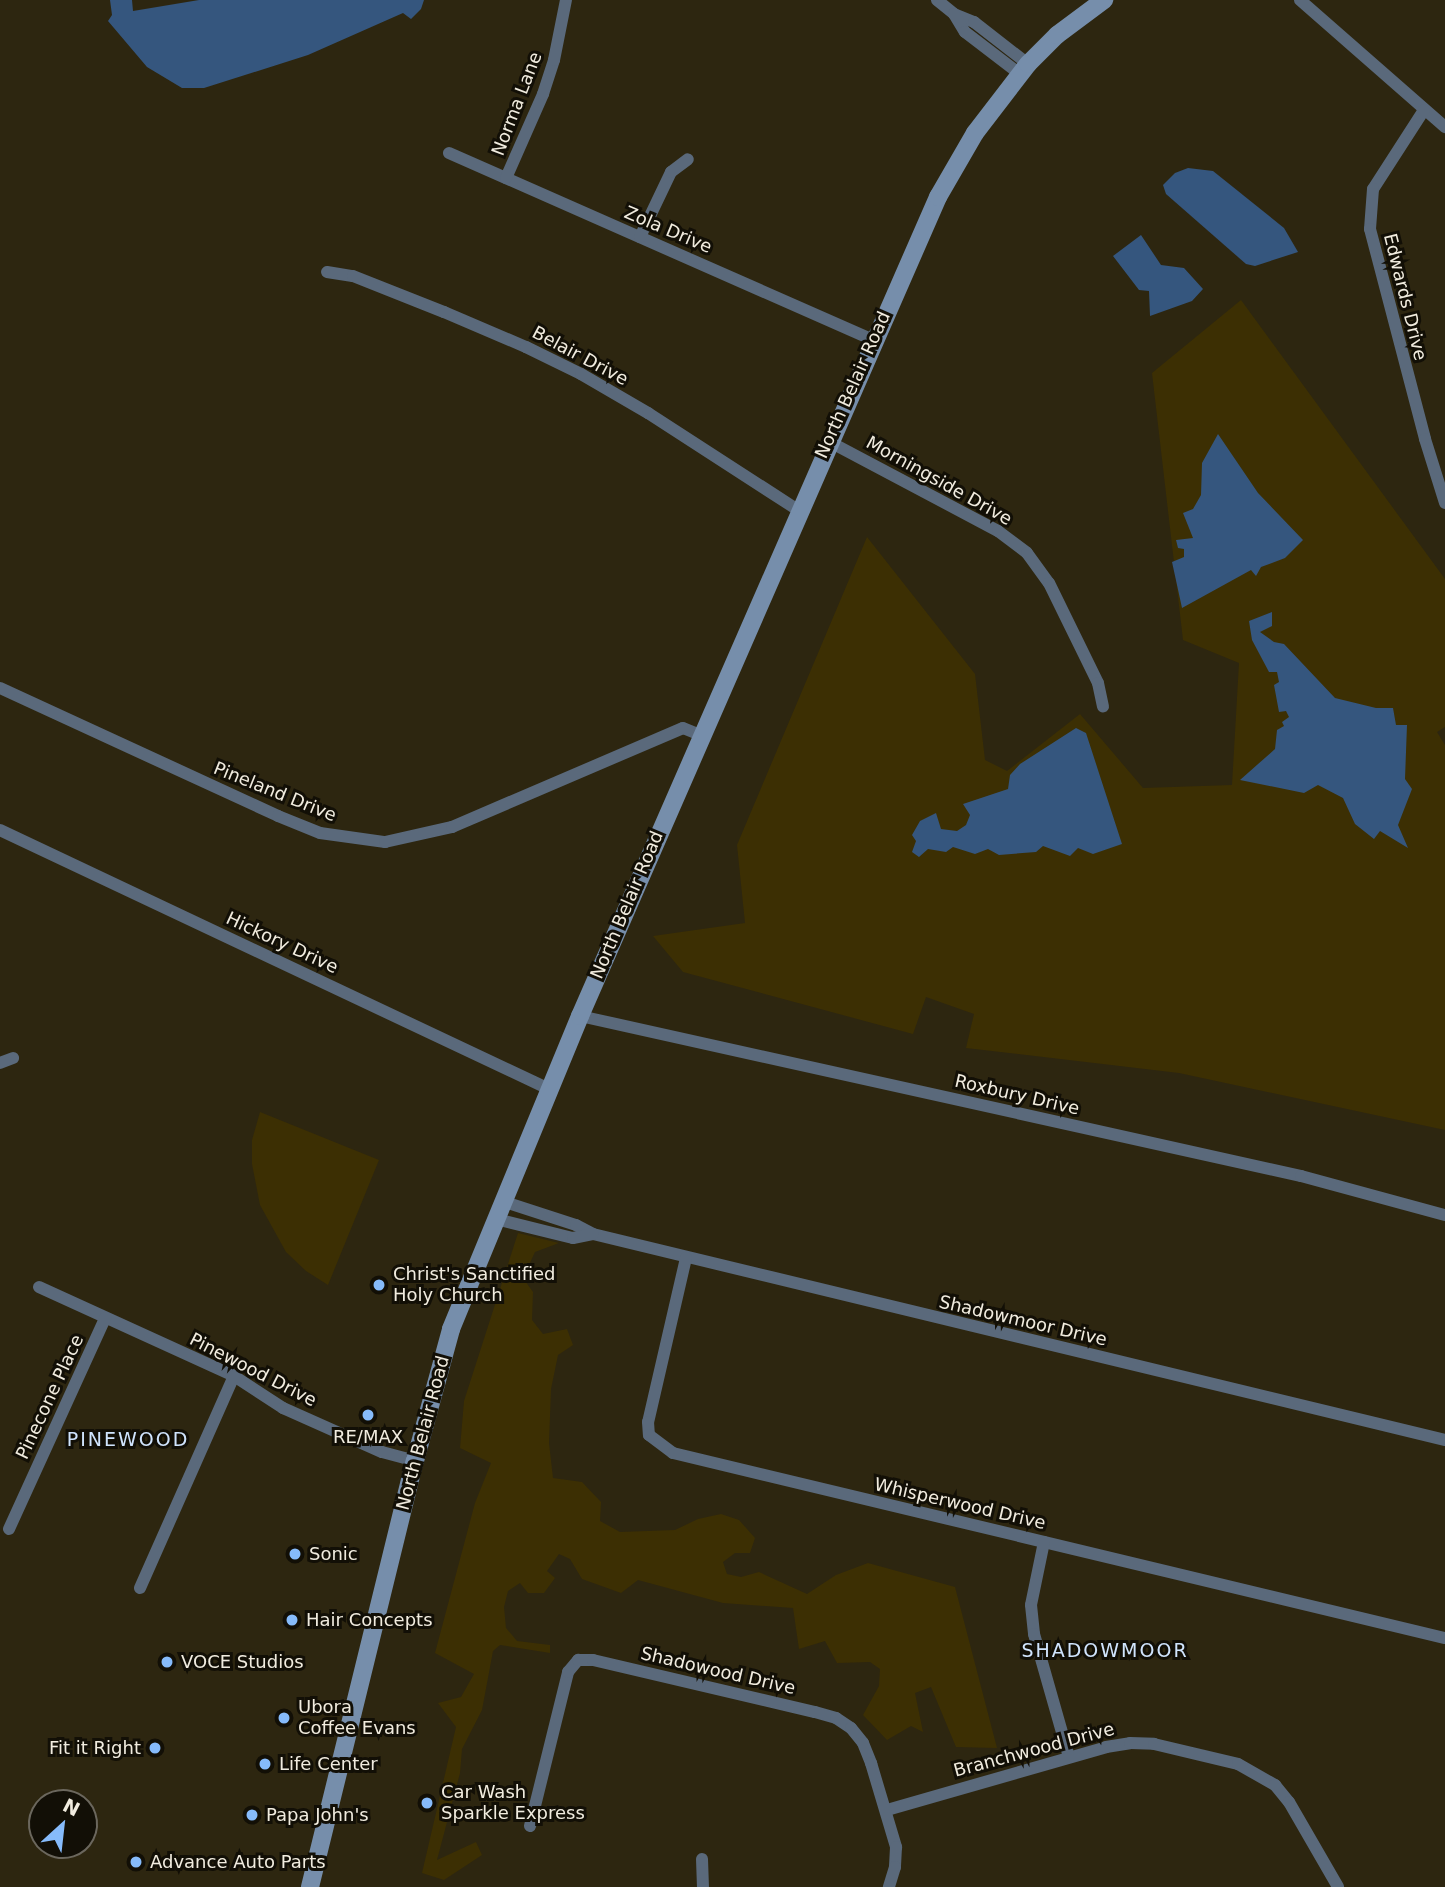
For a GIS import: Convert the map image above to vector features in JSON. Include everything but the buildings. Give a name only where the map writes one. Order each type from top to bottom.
[{"type":"main road","name":"North Belair Road","points":[[310,1887],[415,1461],[451,1329],[502,1201],[798,510],[938,197],[975,132],[1024,69],[1057,35],[1104,0]]},
{"type":"street","name":"Norma Lane","points":[[506,178],[554,60],[566,0]]},
{"type":"street","points":[[937,0],[954,14],[965,32],[1024,69]]},
{"type":"street","points":[[1300,0],[1445,127]]},
{"type":"street","name":"Edwards Drive","points":[[1424,110],[1380,173],[1373,189],[1370,229],[1425,439],[1445,503]]},
{"type":"street","name":"Zola Drive","points":[[449,153],[873,340]]},
{"type":"street","points":[[640,237],[671,172],[688,159]]},
{"type":"street","name":"Belair Drive","points":[[327,272],[353,276],[526,346],[648,413],[798,510]]},
{"type":"street","name":"Morningside Drive","points":[[828,441],[998,531],[1027,553],[1049,583],[1098,683],[1103,706]]},
{"type":"street","name":"Pineland Drive","points":[[0,688],[320,833],[385,842],[452,827],[683,728],[700,736]]},
{"type":"street","name":"Hickory Drive","points":[[0,830],[550,1089]]},
{"type":"street","name":"Roxbury Drive","points":[[580,1016],[1301,1176],[1445,1215]]},
{"type":"street","points":[[0,1063],[13,1058]]},
{"type":"street","name":"Shadowmoor Drive","points":[[502,1201],[576,1225],[593,1234],[686,1258],[1445,1440]]},
{"type":"street","points":[[545,1231],[549,1216]]},
{"type":"street","name":"Shadowmoor Drive","points":[[496,1219],[573,1238],[593,1234]]},
{"type":"street","name":"Whisperwood Drive","points":[[686,1258],[648,1422],[649,1435],[658,1445],[673,1453],[1445,1638]]},
{"type":"street","name":"Pinewood Drive","points":[[39,1287],[234,1376],[283,1408],[382,1452],[415,1461]]},
{"type":"street","name":"Pinecone Place","points":[[9,1529],[105,1318]]},
{"type":"street","points":[[140,1588],[234,1376]]},
{"type":"street","points":[[1044,1542],[1031,1605],[1034,1633],[1069,1757]]},
{"type":"street","name":"Shadowood Drive","points":[[530,1826],[562,1687],[568,1672],[578,1660],[593,1660],[836,1718],[851,1728],[863,1743],[887,1810],[895,1847],[895,1867],[889,1887]]},
{"type":"street","name":"Branchwood Drive","points":[[887,1810],[1069,1757],[1130,1743],[1167,1747],[1238,1763],[1275,1785],[1289,1802],[1338,1887]]},
{"type":"street","points":[[702,1859],[703,1887]]},
{"type":"shaded area","points":[[1241,300],[1445,579],[1445,727],[1437,732],[1445,745],[1445,1130],[1179,1073],[966,1048],[974,1014],[926,997],[913,1034],[683,972],[653,936],[745,923],[737,845],[867,537],[975,674],[985,760],[1007,771],[1080,714],[1143,788],[1232,785],[1239,663],[1183,640],[1152,373]]},
{"type":"shaded area","points":[[260,1112],[379,1160],[328,1285],[306,1271],[286,1252],[260,1205],[252,1164],[252,1140]]},
{"type":"shaded area","points":[[518,1233],[559,1243],[535,1252],[523,1278],[533,1292],[532,1320],[543,1334],[567,1329],[573,1345],[558,1355],[551,1389],[549,1443],[553,1478],[582,1482],[601,1502],[600,1521],[620,1532],[675,1530],[698,1519],[721,1514],[739,1520],[755,1538],[750,1553],[735,1553],[723,1562],[727,1574],[741,1577],[759,1572],[807,1594],[836,1575],[868,1563],[955,1587],[997,1748],[956,1747],[931,1687],[915,1693],[923,1732],[911,1726],[887,1740],[863,1715],[879,1686],[880,1669],[870,1662],[837,1663],[825,1641],[799,1649],[793,1608],[723,1603],[638,1580],[621,1593],[582,1579],[570,1559],[559,1554],[547,1571],[555,1578],[544,1593],[528,1593],[520,1583],[508,1591],[504,1607],[506,1628],[517,1641],[550,1645],[550,1653],[500,1645],[493,1651],[482,1710],[462,1749],[460,1773],[437,1860],[476,1842],[482,1855],[444,1880],[422,1873],[456,1727],[438,1703],[461,1697],[474,1674],[435,1653],[475,1503],[491,1463],[460,1448],[464,1401]]},
{"type":"water","points":[[110,0],[132,0],[133,11],[199,0],[424,0],[421,9],[411,19],[403,13],[308,55],[204,88],[182,88],[147,67],[108,21],[112,15]]},
{"type":"water","points":[[1188,168],[1213,171],[1284,228],[1298,252],[1255,266],[1246,264],[1166,194],[1163,185],[1175,173]]},
{"type":"water","points":[[1141,235],[1161,265],[1184,268],[1203,289],[1192,301],[1150,316],[1149,291],[1139,290],[1113,256]]},
{"type":"water","points":[[1218,434],[1258,493],[1303,540],[1285,558],[1261,567],[1256,576],[1251,570],[1182,608],[1172,562],[1184,557],[1184,549],[1178,548],[1176,540],[1193,538],[1183,513],[1193,509],[1201,495],[1202,463]]},
{"type":"water","points":[[1272,612],[1272,626],[1260,632],[1274,642],[1284,644],[1335,698],[1376,708],[1393,708],[1396,725],[1407,725],[1405,779],[1412,789],[1398,825],[1408,848],[1380,831],[1374,839],[1355,824],[1343,798],[1318,785],[1304,793],[1240,780],[1275,749],[1277,730],[1284,726],[1282,722],[1289,717],[1286,711],[1279,712],[1274,685],[1279,682],[1277,672],[1269,672],[1252,640],[1249,621]]},
{"type":"water","points":[[1076,728],[1086,733],[1122,844],[1093,854],[1078,848],[1070,856],[1043,846],[1036,852],[999,855],[988,849],[975,854],[953,847],[946,852],[928,849],[919,857],[912,852],[916,841],[912,835],[920,821],[936,813],[941,829],[957,831],[966,825],[970,815],[963,804],[1008,789],[1010,775],[1020,764]]},
{"type":"place","name":"Christ's Sanctified Holy Church","points":[[379,1285]]},
{"type":"place","name":"RE/MAX","points":[[368,1415]]},
{"type":"place","name":"Sonic","points":[[295,1554]]},
{"type":"place","name":"Hair Concepts","points":[[292,1620]]},
{"type":"place","name":"VOCE Studios","points":[[167,1662]]},
{"type":"place","name":"Ubora Coffee Evans","points":[[284,1718]]},
{"type":"place","name":"Fit it Right","points":[[155,1748]]},
{"type":"place","name":"Life Center","points":[[265,1764]]},
{"type":"place","name":"Car Wash Sparkle Express","points":[[427,1803]]},
{"type":"place","name":"Papa John's","points":[[252,1815]]},
{"type":"place","name":"Advance Auto Parts","points":[[136,1862]]},
{"type":"district","name":"PINEWOOD","points":[[128,1440]]},
{"type":"district","name":"SHADOWMOOR","points":[[1105,1651]]}]
